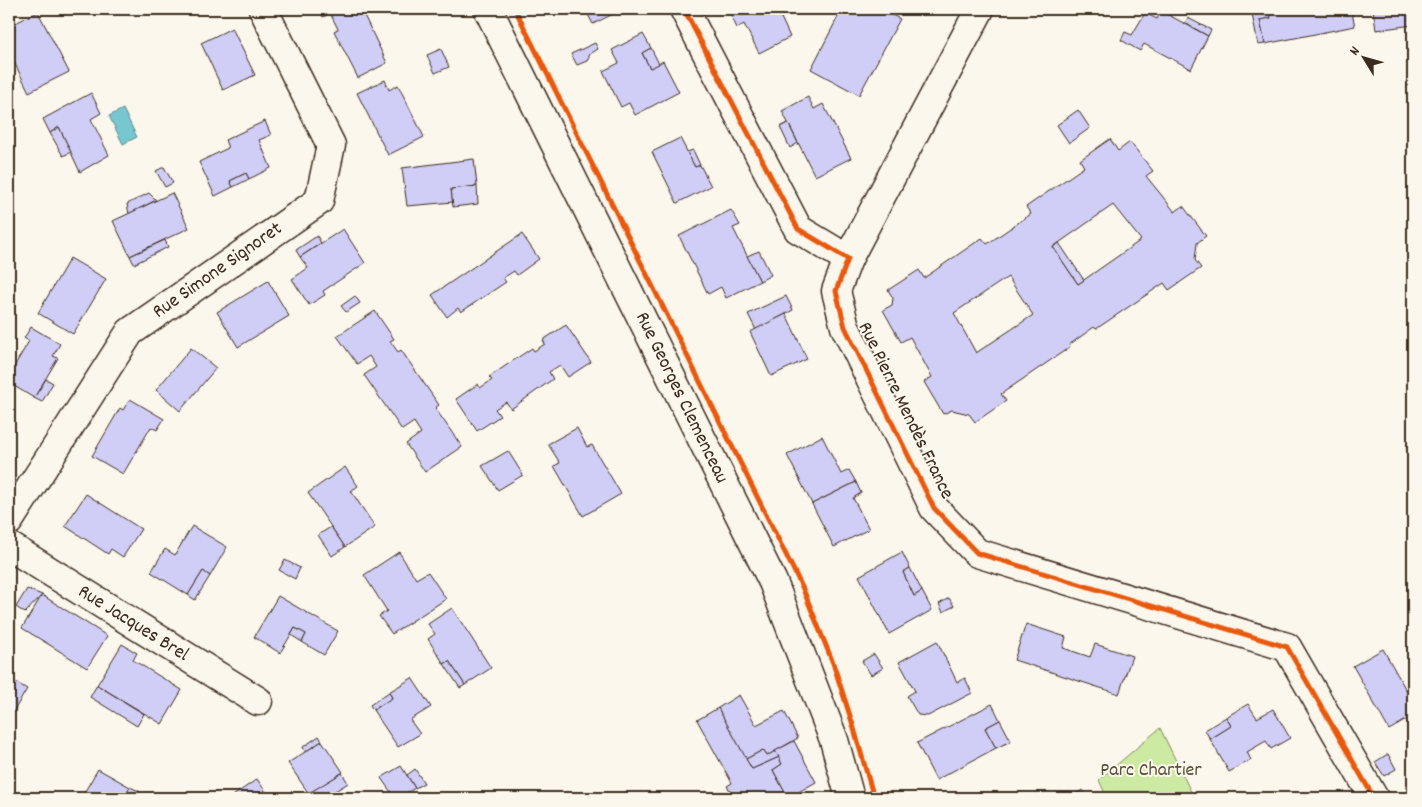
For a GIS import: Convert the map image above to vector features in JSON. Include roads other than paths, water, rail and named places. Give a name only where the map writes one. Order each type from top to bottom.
[{"type":"street","name":"Rue Simone Signoret","points":[[9,521],[130,332],[319,201],[331,146],[263,9]]},
{"type":"street","name":"Rue Georges Clemenceau","points":[[488,9],[773,582],[834,740],[850,798]]},
{"type":"street","points":[[684,9],[798,229],[848,259]]},
{"type":"street","name":"Rue Pierre Mendès France","points":[[980,9],[848,259],[836,291],[845,327],[934,508],[977,553],[1286,647],[1374,798]]},
{"type":"street","name":"Rue Jacques Brel","points":[[9,546],[258,701]]},
{"type":"water","points":[[123,109],[137,137],[123,144],[109,116]]},
{"type":"park label","name":"Parc Chartier","points":[[1151,771]]}]
